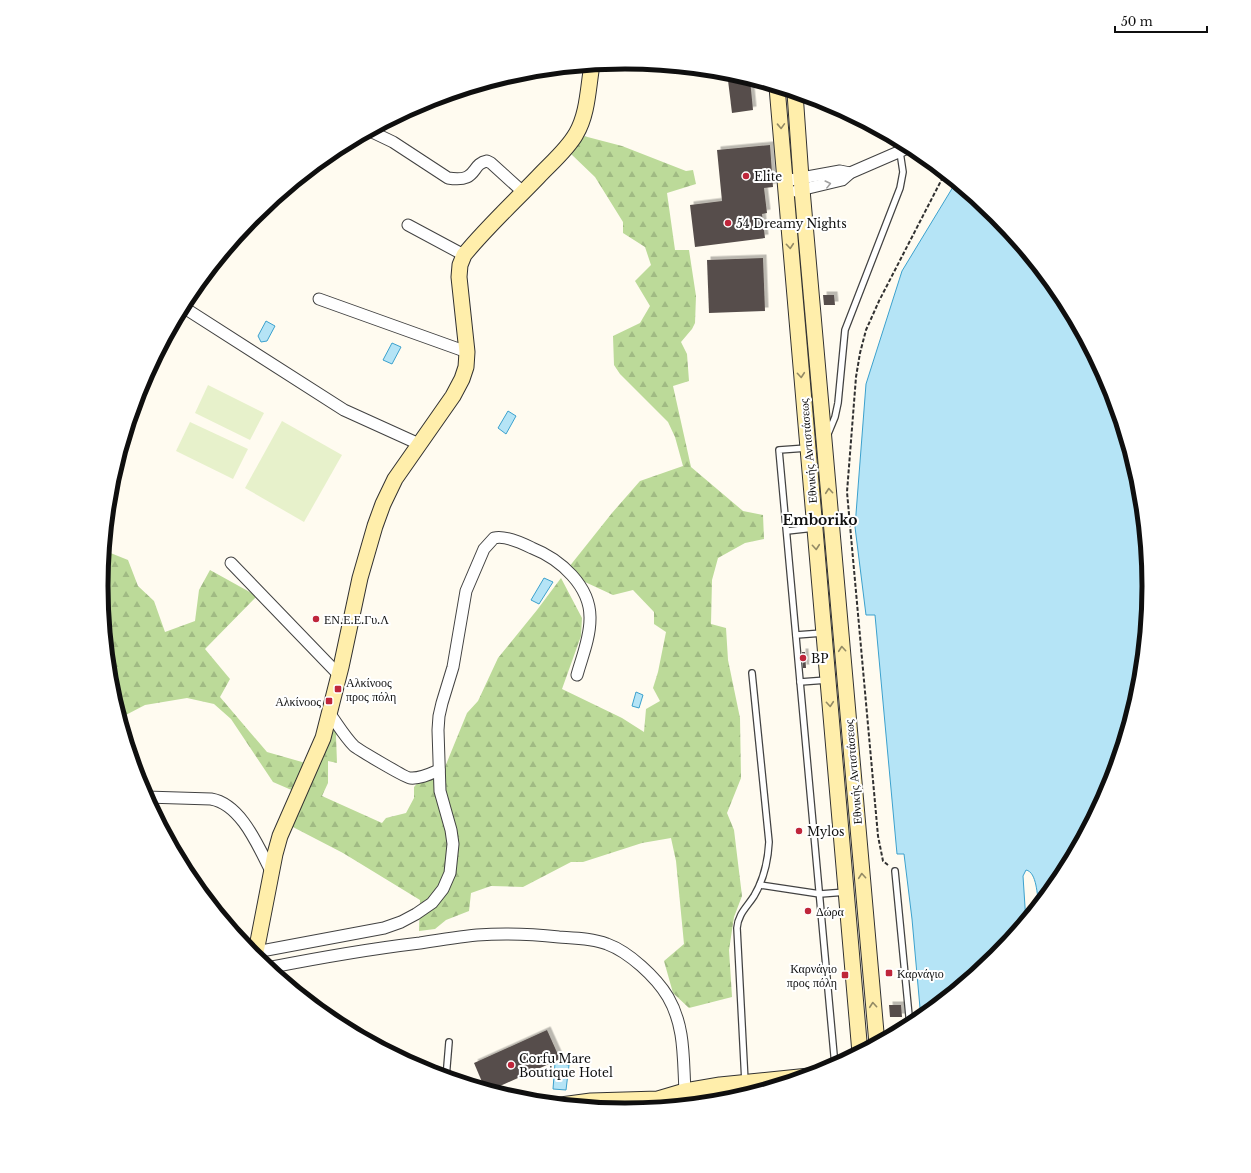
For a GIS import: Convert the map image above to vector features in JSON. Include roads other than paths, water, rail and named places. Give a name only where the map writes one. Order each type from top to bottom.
[{"type":"main road","points":[[256,948],[271,871],[280,836],[323,738],[330,714],[360,578],[375,526],[383,504],[395,479],[454,396],[466,367],[467,352],[459,277],[460,265],[464,255],[558,157],[576,134],[582,120],[586,104],[591,70]]},
{"type":"main road","name":"Εθνικής Αντιστάσεως","points":[[777,92],[860,1048]]},
{"type":"main road","name":"Εθνικής Αντιστάσεως","points":[[795,97],[878,1038]]},
{"type":"main road","points":[[582,1102],[658,1099],[685,1091],[720,1084],[789,1078]]},
{"type":"street","points":[[375,134],[393,142],[448,178],[457,180],[471,176],[480,164],[487,161],[523,192]]},
{"type":"street","points":[[785,187],[802,184],[840,171],[850,173],[904,150]]},
{"type":"street","points":[[408,225],[464,255]]},
{"type":"street","points":[[319,299],[467,352]]},
{"type":"street","points":[[188,311],[344,410],[419,444]]},
{"type":"street","points":[[262,954],[384,928],[401,922],[416,914],[432,903],[440,895],[450,873],[453,844],[451,830],[442,797],[439,770],[439,716],[453,667],[466,591],[484,549],[494,538],[505,538],[532,547],[552,558],[572,576],[582,590],[590,611],[590,620],[587,640],[577,675]]},
{"type":"street","points":[[231,563],[339,675]]},
{"type":"street","points":[[330,714],[356,747],[401,775],[415,779],[439,770]]},
{"type":"street","points":[[153,797],[220,800],[239,815],[271,871]]},
{"type":"street","points":[[275,967],[363,950],[478,935],[536,935],[582,939],[607,944],[621,952],[645,970],[656,980],[668,997],[676,1013],[682,1034],[685,1091]]},
{"type":"lane","points":[[825,446],[838,403],[845,330],[900,188],[903,172],[900,152]]},
{"type":"lane","points":[[808,448],[779,450],[834,1060]]},
{"type":"lane","points":[[787,531],[815,528]]},
{"type":"lane","points":[[796,635],[824,633]]},
{"type":"lane","points":[[745,1082],[737,928],[741,912],[760,885],[766,867],[769,842],[752,673]]},
{"type":"lane","points":[[800,682],[828,680]]},
{"type":"lane","points":[[896,871],[909,1019]]},
{"type":"lane","points":[[760,885],[820,894],[846,892]]},
{"type":"lane","points":[[446,1072],[449,1042]]},
{"type":"water","points":[[954,186],[967,197],[1015,245],[1036,271],[1074,328],[1104,388],[1116,420],[1133,486],[1139,519],[1143,586],[1139,654],[1133,687],[1116,753],[1104,785],[1090,815],[1074,845],[1038,899],[1032,875],[1026,870],[1023,876],[1026,915],[1015,928],[967,976],[920,1012],[912,919],[904,854],[897,854],[875,615],[866,615],[855,527],[866,384],[902,271]]},
{"type":"water","points":[[266,321],[275,326],[267,341],[261,342],[258,336]]},
{"type":"water","points":[[392,343],[401,347],[392,364],[383,360]]},
{"type":"water","points":[[508,411],[516,416],[506,434],[498,428]]},
{"type":"water","points":[[544,578],[553,582],[539,604],[531,600]]},
{"type":"water","points":[[636,692],[643,695],[639,708],[632,706]]},
{"type":"water","points":[[555,1063],[569,1065],[566,1090],[553,1089]]},
{"type":"place","name":"Elite","points":[[746,176]]},
{"type":"place","name":"54 Dreamy Nights","points":[[728,223]]},
{"type":"place","name":"ΕΝ.Ε.Ε.Γυ.Λ","points":[[316,619]]},
{"type":"place","name":"BP","points":[[803,658]]},
{"type":"place","name":"Αλκίνοος προς πόλη","points":[[338,689]]},
{"type":"place","name":"Αλκίνοος","points":[[329,701]]},
{"type":"place","name":"Mylos","points":[[799,831]]},
{"type":"place","name":"Δώρα","points":[[808,911]]},
{"type":"place","name":"Καρνάγιο","points":[[889,973]]},
{"type":"place","name":"Καρνάγιο προς πόλη","points":[[845,975]]},
{"type":"place","name":"Corfu Mare Boutique Hotel","points":[[511,1065]]},
{"type":"district","name":"Emboriko","points":[[820,520]]}]
